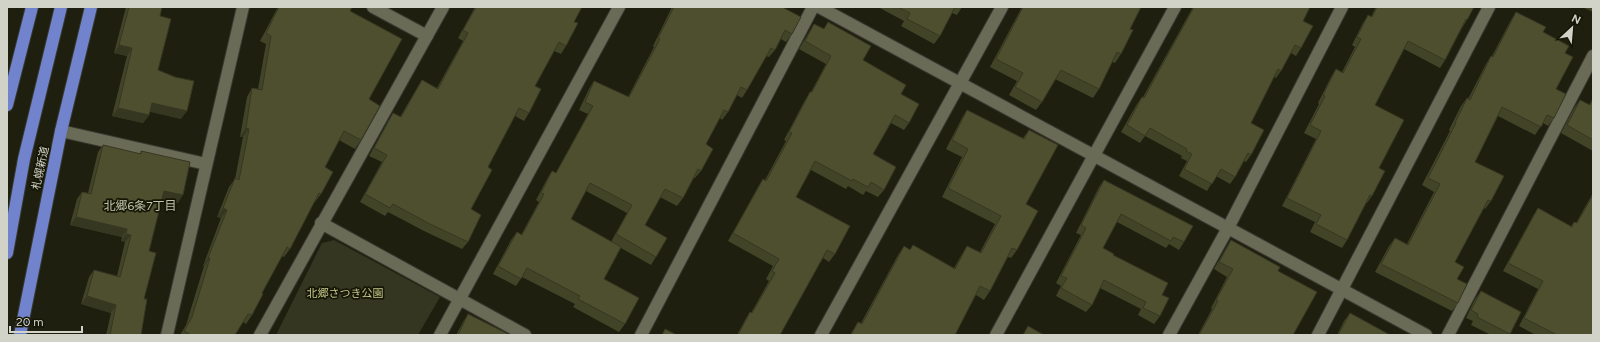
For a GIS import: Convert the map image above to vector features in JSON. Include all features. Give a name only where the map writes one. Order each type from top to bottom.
[{"type":"highway","points":[[7,105],[32,7]]},
{"type":"highway","points":[[7,253],[24,159],[61,7]]},
{"type":"highway","name":"札幌新道","points":[[20,335],[61,131],[91,7]]},
{"type":"street","points":[[167,335],[243,7]]},
{"type":"street","points":[[373,7],[427,36]]},
{"type":"street","points":[[260,335],[443,7]]},
{"type":"street","points":[[440,335],[619,7]]},
{"type":"street","points":[[641,335],[813,7]]},
{"type":"street","points":[[819,7],[1426,335]]},
{"type":"street","points":[[822,335],[1002,7]]},
{"type":"street","points":[[996,335],[1175,7]]},
{"type":"street","points":[[1169,335],[1228,228],[1342,7]]},
{"type":"street","points":[[1318,335],[1343,290],[1490,7]]},
{"type":"street","points":[[1448,335],[1593,56]]},
{"type":"street","points":[[61,131],[206,164]]},
{"type":"street","points":[[321,224],[525,335]]},
{"type":"green space","name":"北郷さつき公園","points":[[334,240],[440,297],[418,335],[276,335],[322,243]]},
{"type":"building","points":[[129,7],[162,7],[160,16],[171,19],[158,70],[175,77],[194,81],[187,111],[152,103],[149,115],[118,108],[132,48],[119,45]]},
{"type":"building","points":[[279,7],[352,7],[350,11],[402,39],[369,99],[380,106],[361,140],[344,131],[325,167],[333,172],[321,194],[319,193],[290,249],[287,247],[252,315],[248,314],[235,335],[191,335],[184,331],[192,317],[210,258],[208,258],[227,210],[223,208],[235,178],[239,180],[249,129],[246,128],[252,88],[262,90],[271,36],[266,33]]},
{"type":"building","points":[[476,7],[582,7],[574,22],[578,23],[566,46],[559,42],[535,86],[541,89],[529,113],[519,108],[488,167],[492,170],[471,209],[481,215],[468,242],[393,204],[390,208],[365,194],[387,155],[374,148],[393,113],[401,117],[422,80],[438,89],[468,33],[463,30]]},
{"type":"building","points":[[674,7],[782,7],[801,17],[792,34],[785,30],[775,50],[771,48],[747,90],[741,87],[728,112],[724,110],[706,144],[713,149],[701,171],[698,169],[683,198],[665,189],[645,225],[667,238],[656,257],[616,234],[632,205],[590,183],[571,219],[621,247],[604,279],[639,298],[625,324],[578,299],[580,296],[527,268],[521,279],[498,266],[517,232],[522,235],[544,194],[541,193],[552,171],[556,173],[593,106],[585,102],[594,81],[629,97],[660,39],[658,38]]},
{"type":"building","points":[[898,7],[955,7],[940,36],[907,19],[910,13]]},
{"type":"building","points":[[1023,7],[1141,7],[1130,29],[1133,30],[1121,54],[1117,52],[1099,89],[1061,70],[1042,102],[1015,87],[1023,73],[996,59]]},
{"type":"building","points":[[1194,7],[1310,7],[1303,21],[1313,26],[1301,48],[1295,45],[1281,71],[1278,69],[1251,123],[1264,130],[1251,155],[1248,153],[1235,177],[1221,169],[1212,184],[1184,169],[1192,154],[1186,151],[1187,149],[1150,128],[1145,136],[1127,125],[1142,97],[1144,98]]},
{"type":"building","points":[[1377,7],[1474,7],[1467,20],[1466,19],[1445,60],[1408,41],[1375,105],[1404,120],[1379,168],[1385,171],[1372,196],[1370,195],[1347,240],[1316,224],[1321,215],[1287,198],[1321,131],[1310,125],[1325,96],[1323,95],[1336,69],[1343,73],[1361,39],[1357,37],[1368,15],[1372,17]]},
{"type":"building","points":[[1516,12],[1546,27],[1543,32],[1569,46],[1565,53],[1573,57],[1556,89],[1566,94],[1554,118],[1547,115],[1541,127],[1502,107],[1475,162],[1504,176],[1491,201],[1488,200],[1455,262],[1464,267],[1457,279],[1467,284],[1458,303],[1381,264],[1395,238],[1408,245],[1440,184],[1428,178],[1467,98],[1470,100],[1491,56],[1493,57]]},
{"type":"building","points":[[828,22],[871,46],[863,60],[906,85],[901,94],[919,104],[909,123],[895,115],[873,154],[896,167],[884,190],[871,182],[868,187],[853,179],[852,181],[815,161],[796,197],[850,226],[835,254],[827,250],[780,335],[738,335],[750,312],[752,313],[775,273],[772,271],[779,259],[733,233],[763,179],[766,181],[792,133],[789,132],[831,56],[805,41],[814,24],[824,29]]},
{"type":"building","points":[[1580,100],[1590,105],[1593,100],[1593,140],[1567,125]]},
{"type":"building","points":[[967,110],[1024,139],[1029,130],[1058,145],[1026,204],[1038,211],[1017,250],[1012,248],[990,291],[980,286],[955,335],[851,335],[858,322],[862,324],[904,246],[910,250],[913,245],[955,269],[967,246],[981,253],[1001,216],[948,188],[968,149],[952,140]]},
{"type":"building","points":[[103,145],[141,154],[141,151],[190,162],[183,195],[164,191],[149,251],[156,253],[144,299],[147,299],[141,335],[110,335],[116,305],[87,296],[94,270],[120,277],[131,235],[126,234],[127,229],[76,217],[82,192],[91,194]]},
{"type":"building","points":[[1104,180],[1193,226],[1184,242],[1173,237],[1171,241],[1121,214],[1103,248],[1114,254],[1113,255],[1168,283],[1162,295],[1169,298],[1160,316],[1143,308],[1146,302],[1104,280],[1092,305],[1061,288],[1067,278],[1061,276],[1086,228],[1081,225]]},
{"type":"building","points":[[1593,195],[1593,335],[1557,335],[1524,318],[1543,281],[1508,263],[1538,208],[1572,227],[1574,222],[1577,223]]},
{"type":"building","points":[[1231,240],[1280,267],[1278,271],[1317,292],[1293,335],[1199,335],[1218,301],[1216,300],[1233,269],[1219,262]]},
{"type":"building","points":[[1481,291],[1521,312],[1510,334],[1477,317],[1478,314],[1471,310]]},
{"type":"building","points":[[1350,313],[1390,335],[1338,335]]},
{"type":"building","points":[[468,314],[510,335],[458,335]]},
{"type":"building","points":[[1028,326],[1044,335],[1023,335]]},
{"type":"building","points":[[665,329],[677,335],[662,335]]},
{"type":"district","name":"北郷6条7丁目","points":[[140,206]]}]
